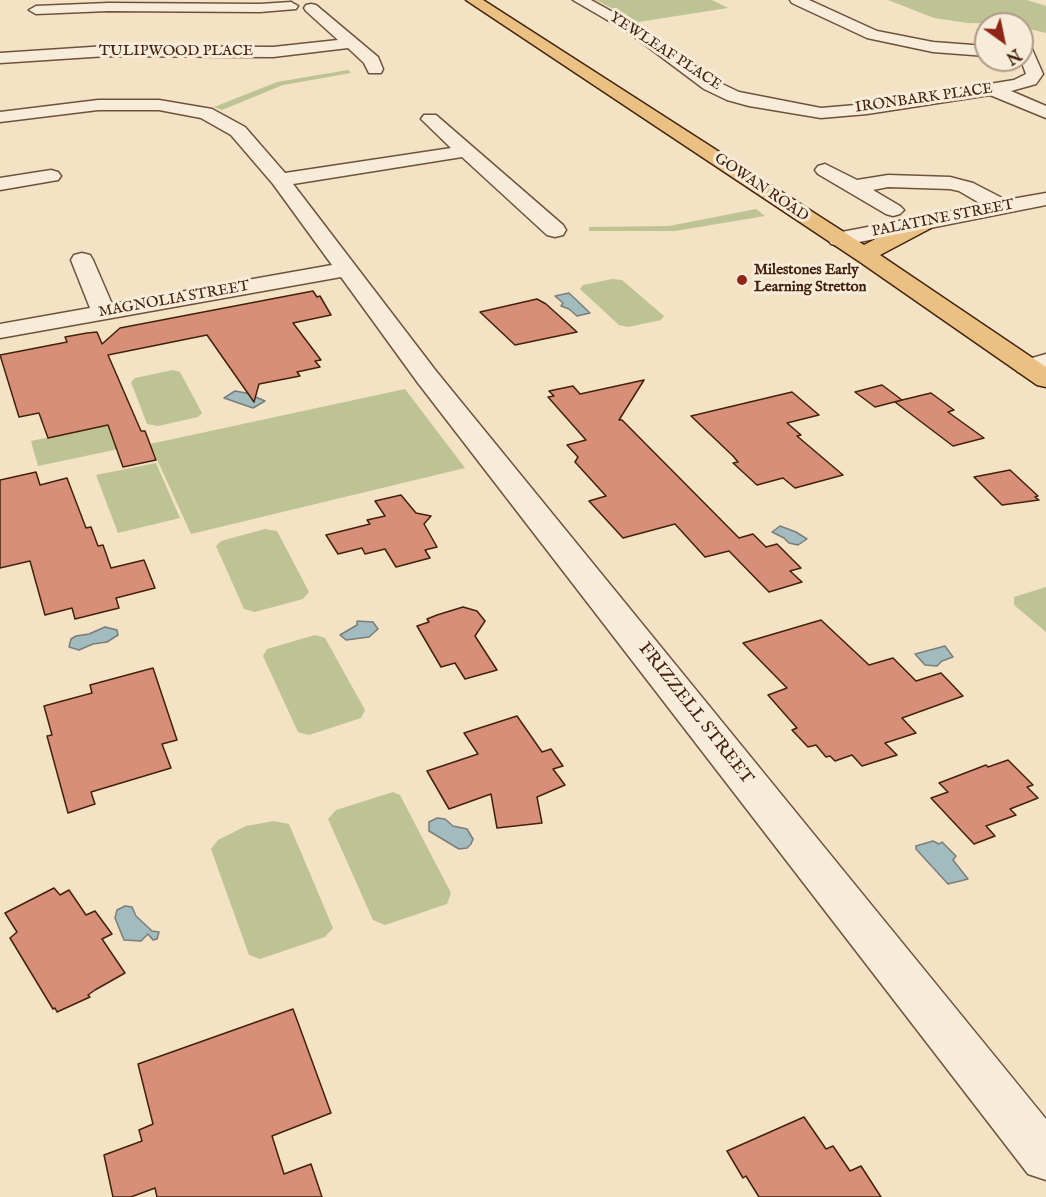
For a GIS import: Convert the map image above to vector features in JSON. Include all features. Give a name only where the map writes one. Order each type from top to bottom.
[{"type":"main road","name":"GOWAN ROAD","points":[[473,0],[1040,370]]},
{"type":"main road","points":[[868,257],[872,249],[923,223]]},
{"type":"street","name":"YEWLEAF PLACE","points":[[580,0],[633,29],[710,85],[755,102],[786,108]]},
{"type":"street","points":[[797,0],[873,35],[933,47],[974,50]]},
{"type":"street","points":[[36,10],[108,7],[260,8],[311,3],[372,62],[375,69]]},
{"type":"street","name":"TULIPWOOD PLACE","points":[[0,58],[107,51],[273,52],[352,43]]},
{"type":"street","name":"IRONBARK PLACE","points":[[786,108],[821,113],[867,109],[994,90],[1030,80],[1034,72]]},
{"type":"street","points":[[994,90],[1046,112]]},
{"type":"street","name":"FRIZZELL STREET","points":[[0,117],[99,105],[159,105],[186,109],[219,118],[231,125],[280,180],[427,377],[1046,1156]]},
{"type":"street","points":[[820,132],[821,113]]},
{"type":"street","points":[[430,119],[555,230]]},
{"type":"street","points":[[280,180],[466,151]]},
{"type":"street","points":[[825,170],[893,210]]},
{"type":"street","points":[[0,184],[51,176]]},
{"type":"street","points":[[854,187],[888,181],[950,183],[966,187],[1004,207]]},
{"type":"street","name":"PALATINE STREET","points":[[839,239],[1046,199]]},
{"type":"street","points":[[82,260],[104,313]]},
{"type":"street","name":"MAGNOLIA STREET","points":[[0,331],[347,269]]},
{"type":"green space","points":[[596,0],[712,0],[728,8],[638,22]]},
{"type":"green space","points":[[888,0],[1027,0],[1046,6],[1046,33],[1034,30],[1034,12],[974,12],[974,23],[934,18]]},
{"type":"green space","points":[[348,70],[351,73],[283,85],[222,110],[214,107],[277,82]]},
{"type":"green space","points":[[756,209],[765,216],[675,231],[589,231],[589,227],[669,226]]},
{"type":"green space","points":[[612,279],[622,280],[664,316],[661,320],[628,327],[619,325],[580,289],[583,285]]},
{"type":"green space","points":[[173,370],[180,372],[202,413],[198,417],[158,426],[147,424],[131,382],[135,378]]},
{"type":"green space","points":[[405,389],[465,468],[191,534],[150,444]]},
{"type":"green space","points":[[136,419],[147,443],[38,466],[31,441]]},
{"type":"green space","points":[[156,463],[180,518],[118,533],[96,475]]},
{"type":"green space","points":[[265,529],[277,531],[309,592],[303,599],[255,612],[244,609],[216,546],[221,541]]},
{"type":"green space","points":[[1046,587],[1046,632],[1014,605],[1014,597]]},
{"type":"green space","points":[[315,635],[325,638],[365,710],[361,718],[309,735],[298,732],[263,656],[267,649]]},
{"type":"green space","points":[[393,792],[400,795],[451,893],[447,904],[385,925],[373,920],[328,819],[336,810]]},
{"type":"green space","points":[[274,821],[289,824],[333,928],[325,937],[260,959],[249,955],[211,849],[218,840],[246,826]]},
{"type":"water","points":[[569,293],[590,313],[577,316],[561,306],[563,303],[555,296]]},
{"type":"water","points":[[235,391],[265,401],[253,408],[224,398]]},
{"type":"water","points":[[780,526],[807,539],[798,545],[789,543],[772,532]]},
{"type":"water","points":[[357,621],[373,622],[378,629],[369,637],[346,640],[340,635],[357,625]]},
{"type":"water","points":[[105,627],[117,630],[118,635],[107,642],[93,644],[79,650],[69,647],[71,639],[76,636],[89,634]]},
{"type":"water","points":[[945,646],[953,657],[942,661],[937,666],[925,665],[915,654]]},
{"type":"water","points":[[437,818],[445,819],[453,826],[467,829],[473,839],[471,844],[467,848],[459,849],[429,831],[429,822]]},
{"type":"water","points":[[933,841],[939,844],[942,842],[956,856],[953,860],[968,879],[948,884],[916,849],[916,846]]},
{"type":"water","points":[[125,906],[132,907],[136,916],[152,931],[159,932],[157,939],[153,940],[148,934],[141,941],[124,940],[115,918],[117,910]]},
{"type":"building","points":[[313,291],[317,297],[320,296],[331,315],[293,323],[321,360],[315,361],[320,367],[297,372],[300,376],[259,384],[254,402],[207,335],[108,355],[141,431],[145,431],[156,460],[123,467],[108,425],[48,438],[39,413],[19,417],[0,355],[67,342],[65,337],[87,333],[97,332],[102,344],[120,328]]},
{"type":"building","points":[[537,299],[546,304],[577,332],[515,345],[480,312]]},
{"type":"building","points":[[644,380],[619,420],[622,420],[739,538],[753,534],[766,547],[777,544],[801,568],[790,571],[802,582],[769,592],[729,551],[705,557],[675,524],[623,538],[589,501],[606,496],[575,462],[578,457],[567,445],[586,440],[548,397],[554,396],[549,391],[573,386],[580,394]]},
{"type":"building","points":[[882,385],[902,400],[875,407],[855,392]]},
{"type":"building","points":[[792,392],[819,415],[787,423],[801,435],[797,436],[843,475],[795,488],[783,478],[757,485],[733,463],[738,462],[733,456],[691,416]]},
{"type":"building","points":[[931,393],[954,410],[948,412],[984,438],[953,446],[895,402]]},
{"type":"building","points":[[1010,470],[1038,496],[1035,497],[1039,500],[1002,505],[974,477]]},
{"type":"building","points":[[36,472],[40,485],[67,478],[86,528],[91,527],[98,546],[103,545],[111,568],[144,560],[155,588],[116,598],[119,608],[75,619],[72,608],[45,615],[30,561],[0,568],[0,480]]},
{"type":"building","points":[[401,495],[416,513],[431,516],[424,524],[437,547],[425,550],[430,558],[396,567],[385,549],[365,554],[362,548],[338,554],[326,535],[370,524],[367,520],[385,516],[375,501]]},
{"type":"building","points":[[463,607],[477,611],[485,621],[475,636],[497,670],[465,679],[455,663],[441,667],[417,626],[429,622],[427,619]]},
{"type":"building","points":[[821,620],[869,665],[893,658],[916,681],[941,673],[963,696],[902,718],[916,733],[885,743],[897,755],[862,766],[852,755],[835,761],[830,756],[826,757],[816,745],[808,747],[792,730],[797,728],[768,695],[787,688],[743,643]]},
{"type":"building","points":[[153,668],[177,740],[162,744],[171,768],[91,792],[95,804],[68,813],[47,736],[52,735],[44,706],[92,693],[90,685]]},
{"type":"building","points":[[517,716],[542,752],[551,749],[563,766],[553,769],[565,785],[537,797],[542,823],[497,828],[491,794],[449,809],[427,771],[478,754],[464,733]]},
{"type":"building","points":[[1008,760],[1033,785],[1027,787],[1038,798],[1010,809],[1016,815],[986,826],[995,836],[974,844],[931,798],[948,792],[939,783],[986,765],[988,767]]},
{"type":"building","points":[[54,888],[60,895],[69,890],[86,915],[95,911],[112,934],[102,939],[125,973],[95,990],[88,995],[90,997],[57,1012],[10,938],[17,932],[5,913]]},
{"type":"building","points":[[293,1009],[331,1113],[272,1136],[284,1174],[311,1164],[322,1197],[157,1197],[155,1188],[131,1197],[113,1197],[104,1155],[142,1141],[139,1130],[153,1124],[138,1064]]},
{"type":"building","points":[[804,1117],[826,1149],[833,1146],[850,1171],[861,1166],[881,1197],[759,1197],[746,1176],[743,1178],[727,1151]]},
{"type":"place","name":"Milestones Early Learning Stretton","points":[[742,280]]}]
